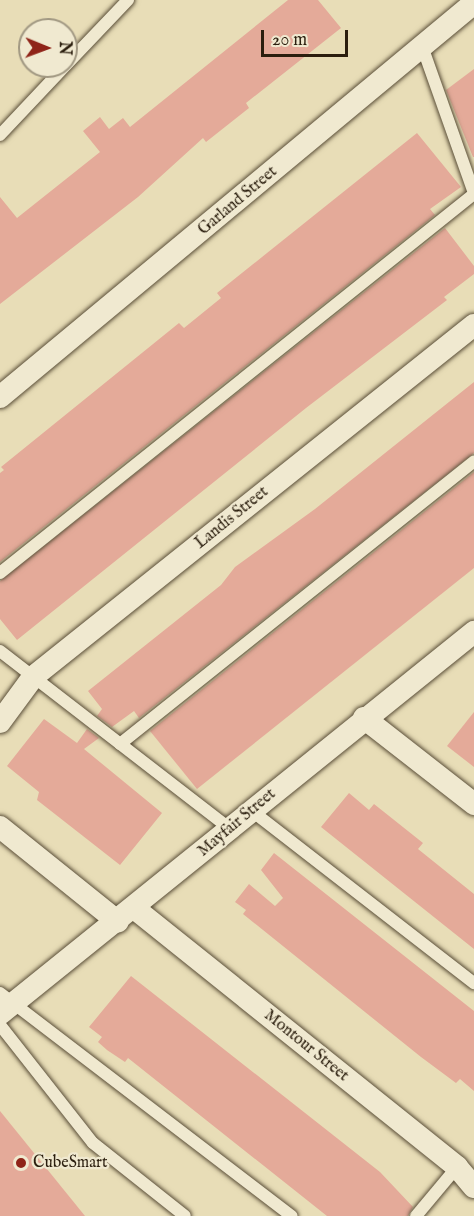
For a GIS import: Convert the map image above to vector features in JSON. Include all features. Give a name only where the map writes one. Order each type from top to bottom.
[{"type":"street","name":"Garland Street","points":[[0,398],[423,49],[474,3]]},
{"type":"street","name":"Landis Street","points":[[0,722],[33,677],[474,325]]},
{"type":"street","name":"Mayfair Street","points":[[4,1003],[126,915],[364,718],[474,632]]},
{"type":"street","points":[[364,718],[474,804]]},
{"type":"street","name":"Montour Street","points":[[0,827],[126,915],[457,1167],[474,1187]]},
{"type":"lane","points":[[78,53],[128,0]]},
{"type":"lane","points":[[0,573],[474,193],[423,49]]},
{"type":"lane","points":[[0,135],[55,78]]},
{"type":"lane","points":[[120,744],[474,461]]},
{"type":"lane","points":[[0,651],[230,829]]},
{"type":"lane","points":[[252,811],[474,983]]},
{"type":"lane","points":[[4,1003],[292,1216]]},
{"type":"lane","points":[[0,1025],[93,1143],[183,1215]]},
{"type":"lane","points":[[416,1216],[457,1167]]},
{"type":"building","points":[[288,0],[318,0],[341,28],[246,103],[249,108],[206,142],[203,138],[138,197],[0,304],[0,197],[17,218],[100,152],[83,131],[100,117],[109,129],[123,118],[130,127]]},
{"type":"building","points":[[474,69],[474,157],[473,157],[446,90]]},
{"type":"building","points":[[417,133],[461,187],[430,209],[435,215],[0,562],[0,473],[4,470],[1,467],[179,323],[184,328],[221,298],[217,293]]},
{"type":"building","points":[[445,228],[474,266],[474,274],[444,297],[447,300],[306,408],[17,640],[0,619],[0,581]]},
{"type":"building","points":[[474,382],[474,453],[139,718],[134,711],[112,727],[97,716],[102,709],[88,691],[221,585],[235,567],[315,509]]},
{"type":"building","points":[[474,472],[474,568],[197,789],[150,731]]},
{"type":"building","points":[[474,712],[474,767],[447,746]]},
{"type":"building","points":[[44,719],[77,743],[87,729],[99,738],[84,749],[162,813],[120,865],[37,800],[39,792],[7,766]]},
{"type":"building","points":[[349,793],[369,810],[374,804],[423,843],[418,849],[474,894],[474,949],[321,827]]},
{"type":"building","points":[[274,853],[474,1011],[474,1091],[460,1079],[456,1083],[421,1057],[243,914],[246,910],[235,902],[249,884],[275,906],[283,898],[261,870]]},
{"type":"building","points":[[131,976],[380,1172],[413,1207],[408,1216],[327,1216],[128,1058],[125,1062],[107,1050],[98,1042],[102,1037],[89,1027]]},
{"type":"building","name":"CubeSmart","points":[[0,1111],[85,1216],[0,1216]]},
{"type":"place","name":"CubeSmart","points":[[21,1163]]}]
